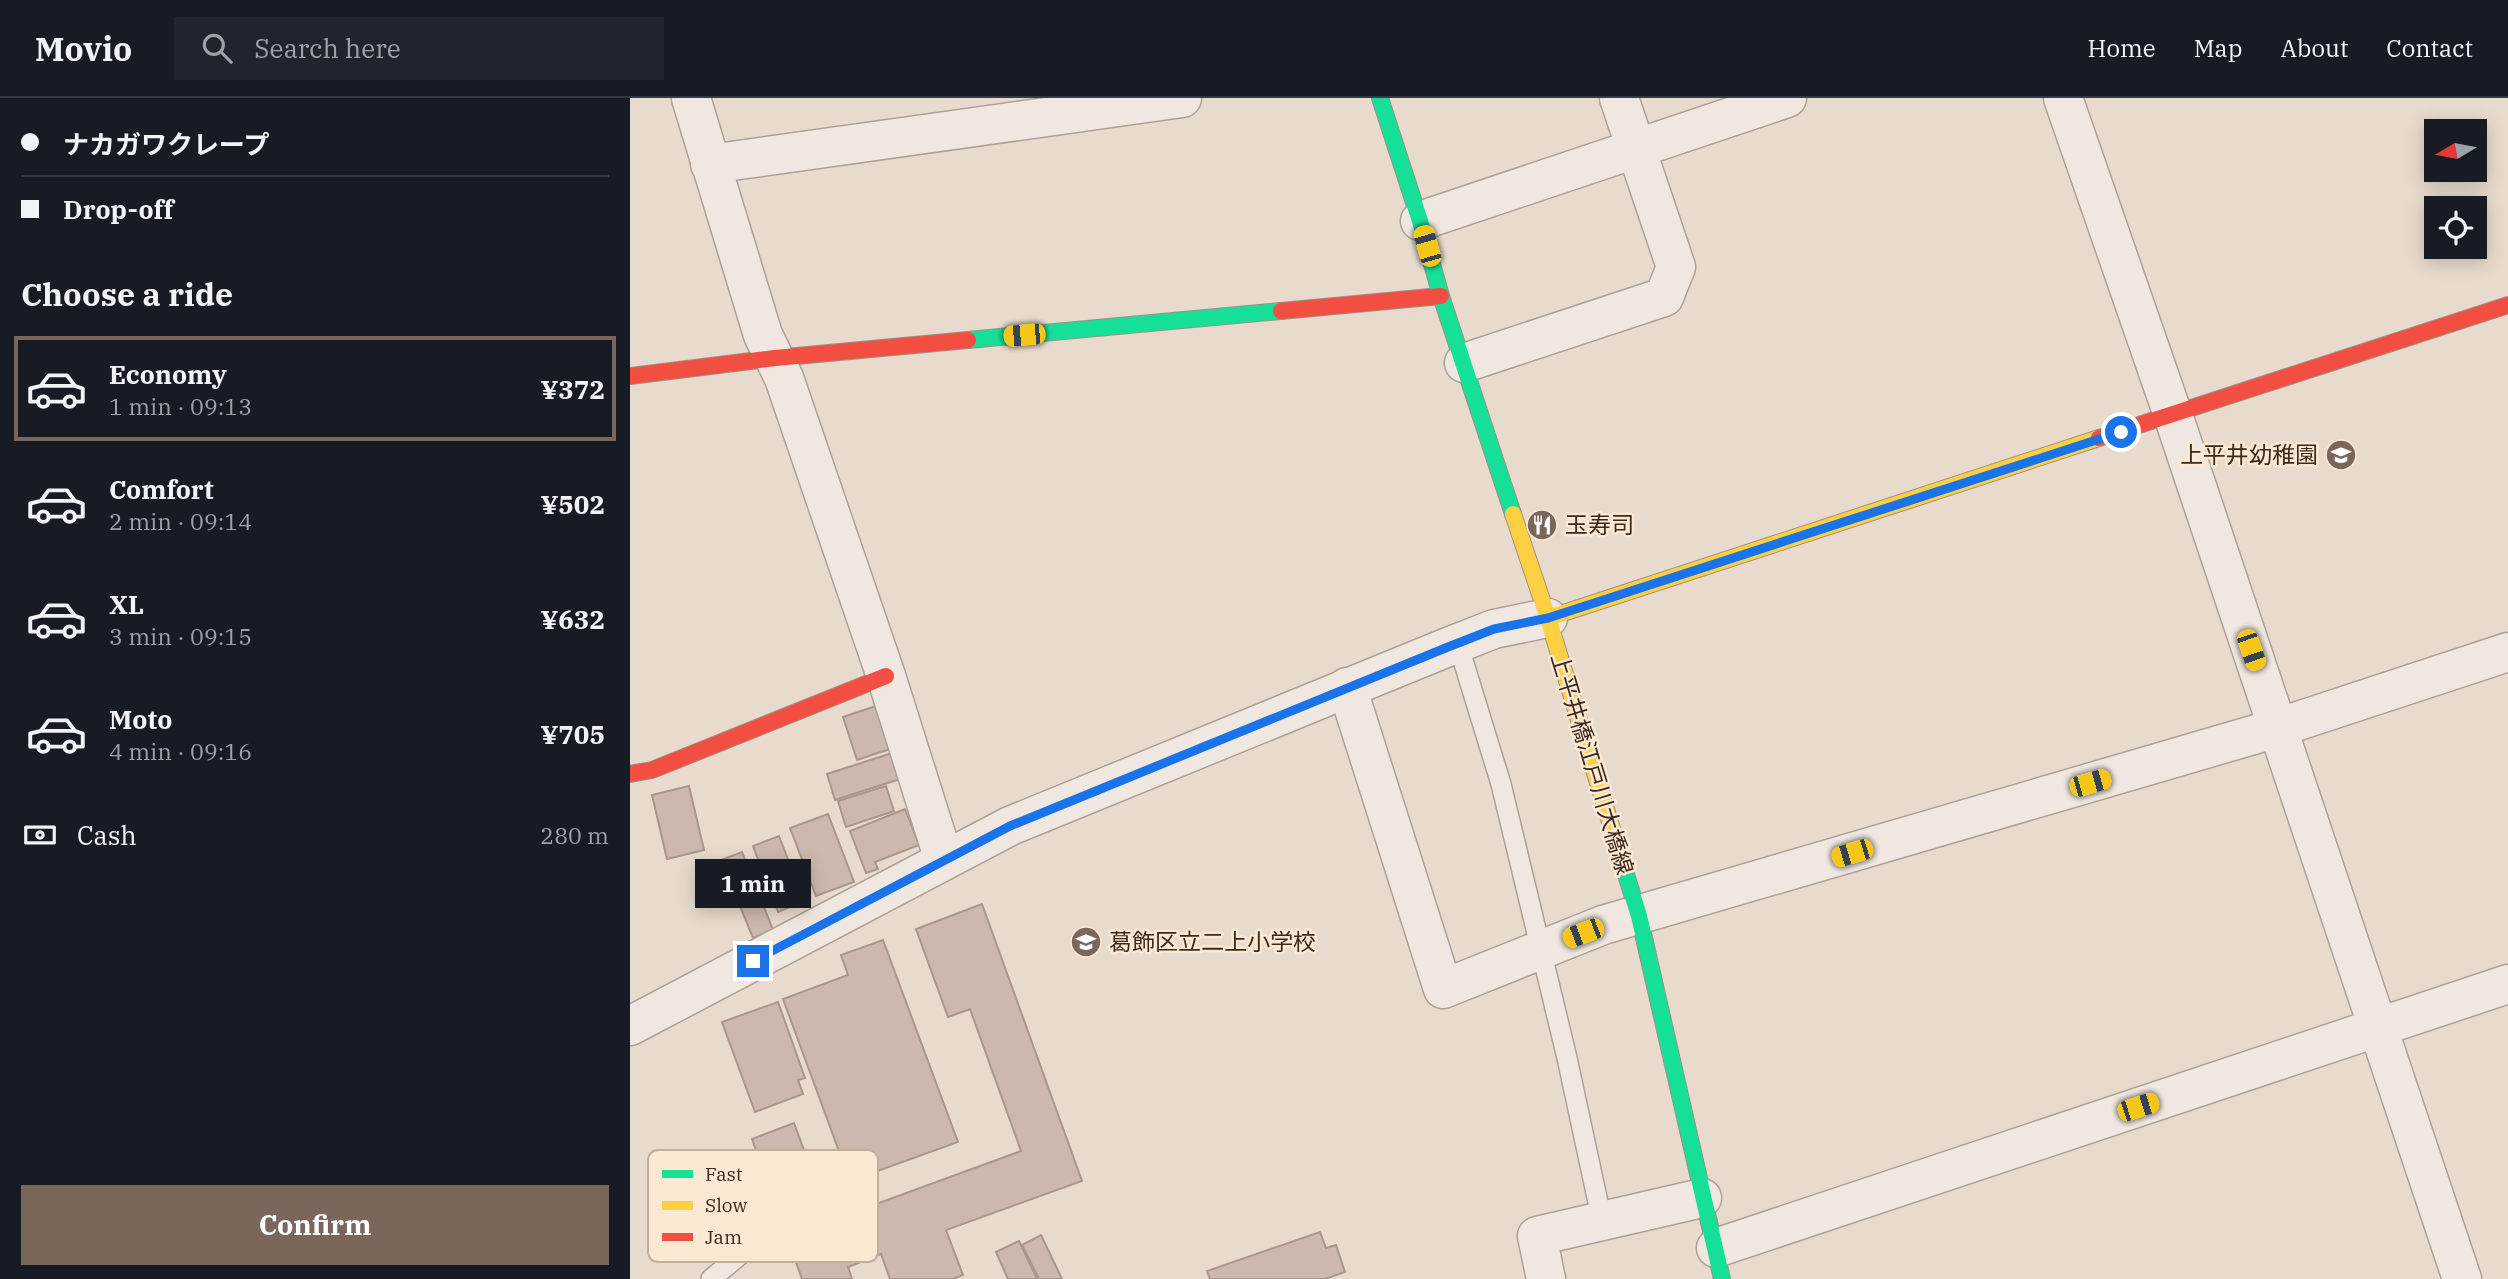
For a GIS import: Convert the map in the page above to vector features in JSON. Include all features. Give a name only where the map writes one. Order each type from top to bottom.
[{"type":"street","points":[[691,98],[763,335],[789,391],[886,677],[944,860]]},
{"type":"street","points":[[710,163],[1182,98]]},
{"type":"street","name":"上平井橋江戸川大橋線","points":[[1380,98],[1420,220],[1441,296],[1548,618],[1639,916],[1719,1264]]},
{"type":"street","points":[[1464,363],[1664,296],[1676,267],[1619,98]]},
{"type":"street","points":[[1420,220],[1787,98]]},
{"type":"street","points":[[2063,98],[2173,415],[2462,1279]]},
{"type":"street","points":[[630,376],[775,358],[1441,296]]},
{"type":"street","points":[[630,1026],[1010,826],[1494,629],[1548,618],[2508,305]]},
{"type":"street","points":[[1347,687],[1443,989],[1603,925],[2277,728],[2508,652]]},
{"type":"street","points":[[630,774],[652,770],[886,677]]},
{"type":"street","points":[[1719,1264],[2376,1027],[2508,984]]},
{"type":"street","points":[[1546,1279],[1537,1236],[1702,1198]]},
{"type":"lane","points":[[1458,644],[1502,784],[1602,1221]]},
{"type":"lane","points":[[711,1279],[731,1262]]},
{"type":"building","points":[[876,706],[890,749],[857,760],[843,717]]},
{"type":"building","points":[[892,753],[900,779],[835,800],[827,774]]},
{"type":"building","points":[[689,786],[704,850],[667,859],[652,795]]},
{"type":"building","points":[[886,786],[894,811],[846,827],[838,801]]},
{"type":"building","points":[[905,809],[919,845],[875,862],[878,869],[866,873],[850,831]]},
{"type":"building","points":[[828,814],[854,882],[816,896],[790,828]]},
{"type":"building","points":[[779,836],[804,901],[778,912],[753,846]]},
{"type":"building","points":[[742,852],[773,930],[753,938],[721,860]]},
{"type":"building","points":[[982,904],[1082,1181],[946,1230],[963,1275],[953,1279],[890,1279],[881,1254],[878,1255],[878,1203],[1021,1151],[970,1009],[948,1017],[916,929]]},
{"type":"building","points":[[883,940],[958,1142],[878,1171],[878,1150],[839,1150],[783,999],[848,975],[841,955]]},
{"type":"building","points":[[778,1002],[805,1078],[798,1080],[803,1094],[755,1112],[722,1022]]},
{"type":"building","points":[[794,1123],[804,1150],[756,1150],[752,1139]]},
{"type":"building","points":[[1320,1232],[1326,1248],[1336,1245],[1345,1272],[1325,1279],[1210,1279],[1207,1271]]},
{"type":"building","points":[[1041,1235],[1062,1279],[1039,1279],[1022,1245]]},
{"type":"building","points":[[1019,1241],[1037,1279],[1008,1279],[996,1252]]},
{"type":"building","points":[[796,1262],[861,1262],[848,1267],[852,1279],[802,1279]]},
{"type":"traffic: fast","points":[[1380,98],[1441,296],[1513,514]]},
{"type":"traffic: fast","points":[[968,340],[1281,311]]},
{"type":"traffic: fast","points":[[1623,865],[1639,916],[1722,1279]]},
{"type":"traffic: slow","points":[[1548,618],[2099,438]]},
{"type":"traffic: slow","points":[[1513,514],[1548,618],[1623,865]]},
{"type":"traffic: jam","points":[[1281,311],[1441,296]]},
{"type":"traffic: jam","points":[[2099,438],[2508,305]]},
{"type":"traffic: jam","points":[[630,376],[775,358],[968,340]]},
{"type":"traffic: jam","points":[[630,774],[652,770],[886,676]]},
{"type":"place","name":"上平井幼稚園","points":[[2341,455]]},
{"type":"place","name":"玉寿司","points":[[1542,525]]},
{"type":"place","name":"葛飾区立二上小学校","points":[[1086,942]]},
{"type":"route","points":[[753,961],[1010,826],[1494,629],[1548,618],[2121,432]]}]
